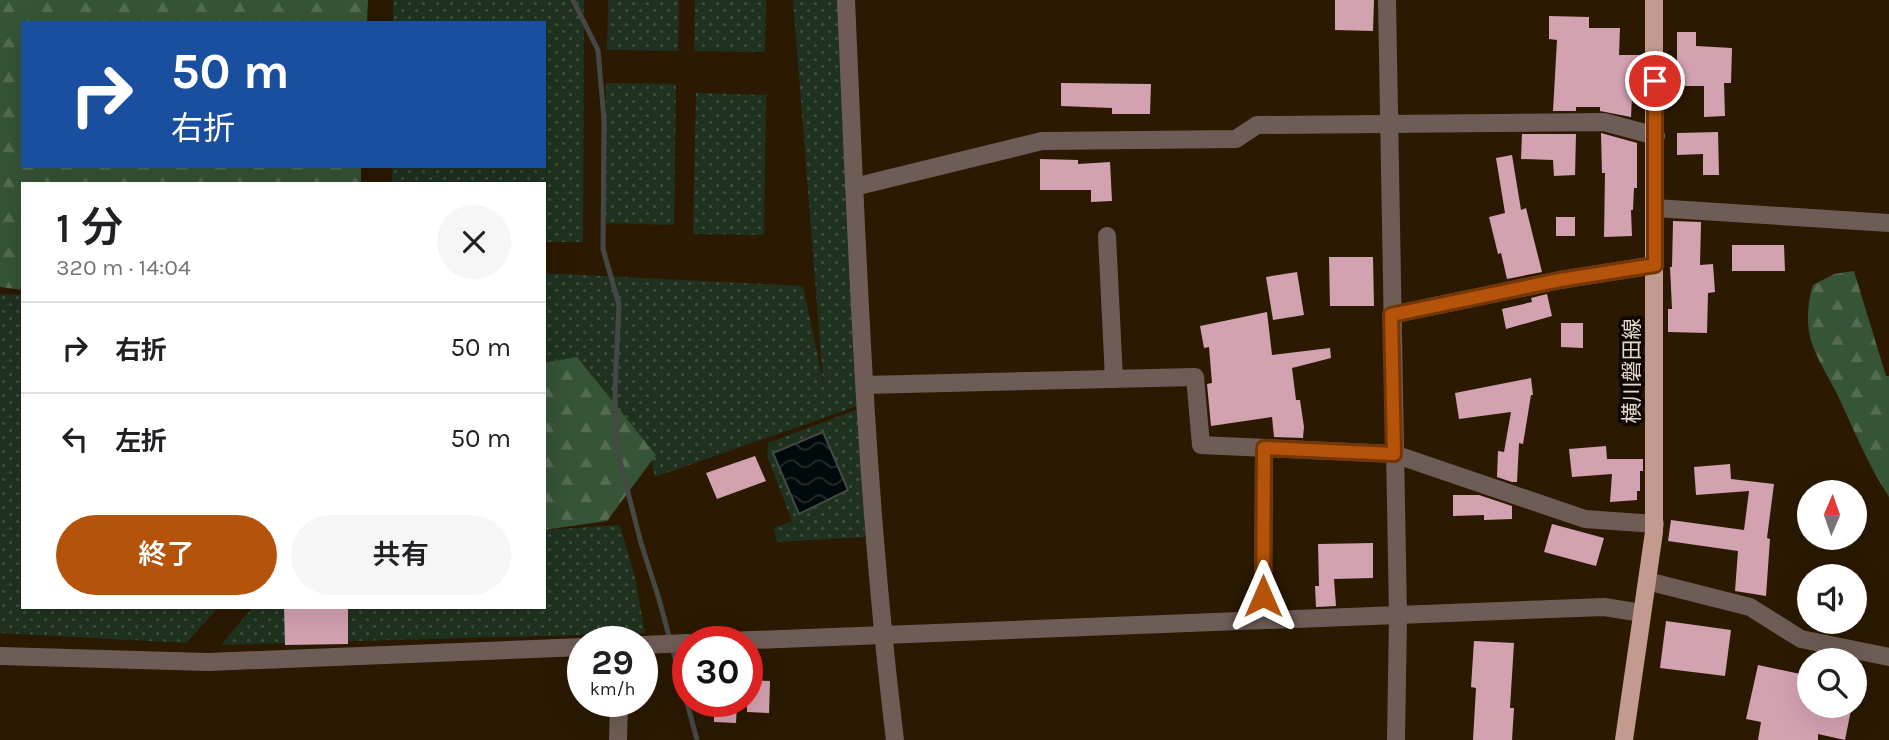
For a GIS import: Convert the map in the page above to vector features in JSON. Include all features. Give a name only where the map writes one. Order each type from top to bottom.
[{"type":"main road","name":"横川磐田線","points":[[1624,740],[1655,524],[1654,0]]},
{"type":"street","points":[[846,0],[865,385],[883,635],[895,740]]},
{"type":"street","points":[[1387,0],[1398,616],[1396,740]]},
{"type":"street","points":[[854,187],[1042,141],[1236,139],[1257,125],[1604,122],[1656,136]]},
{"type":"street","points":[[1655,208],[1889,223]]},
{"type":"street","points":[[1107,236],[1114,379]]},
{"type":"street","points":[[1391,315],[1560,280],[1655,265]]},
{"type":"street","points":[[865,385],[1195,377],[1201,444],[1394,454],[1585,519],[1655,524]]},
{"type":"street","points":[[1263,620],[1264,448]]},
{"type":"street","points":[[1647,581],[1749,607],[1801,639],[1889,657]]},
{"type":"street","points":[[763,640],[1604,607],[1642,612]]},
{"type":"street","points":[[0,656],[208,662],[567,648]]},
{"type":"street","points":[[618,740],[619,717]]},
{"type":"green space","points":[[0,0],[368,0],[367,21],[21,21],[21,168],[361,168],[361,182],[21,182],[21,290],[0,287]]},
{"type":"green space","points":[[393,0],[584,0],[583,242],[546,242],[546,182],[392,182],[392,168],[546,168],[546,21],[393,21]]},
{"type":"green space","points":[[608,0],[679,0],[678,51],[607,50]]},
{"type":"green space","points":[[695,0],[766,0],[765,52],[694,51]]},
{"type":"green space","points":[[793,0],[844,0],[866,403],[655,477],[648,445],[567,359],[546,363],[546,273],[803,286],[823,381]]},
{"type":"green space","points":[[606,83],[676,84],[674,225],[603,223]]},
{"type":"green space","points":[[696,93],[766,95],[764,235],[693,234]]},
{"type":"green space","points":[[1854,271],[1886,376],[1889,376],[1889,497],[1817,357],[1809,332],[1808,308],[1813,285],[1834,274]]},
{"type":"green space","points":[[0,294],[21,295],[21,609],[217,609],[186,643],[0,633]]},
{"type":"green space","points":[[577,357],[656,455],[607,521],[546,530],[546,363]]},
{"type":"green space","points":[[858,409],[865,537],[777,542],[774,528],[792,521],[767,456],[768,443]]},
{"type":"green space","points":[[620,525],[635,577],[644,626],[567,626],[567,635],[221,645],[251,609],[546,609],[546,530]]},
{"type":"water","points":[[823,432],[848,490],[799,514],[773,453]]},
{"type":"building","points":[[1335,0],[1374,0],[1373,31],[1335,30]]},
{"type":"building","points":[[1549,16],[1589,17],[1589,28],[1620,28],[1619,55],[1643,55],[1643,78],[1633,78],[1631,117],[1600,111],[1600,107],[1553,111],[1557,40],[1549,39]]},
{"type":"building","points":[[1677,32],[1696,32],[1696,46],[1732,48],[1731,83],[1724,83],[1725,116],[1704,117],[1704,86],[1671,86],[1671,65],[1677,65]]},
{"type":"building","points":[[1061,83],[1151,84],[1150,114],[1112,114],[1112,108],[1061,106]]},
{"type":"building","points":[[1718,132],[1719,175],[1703,175],[1703,154],[1677,155],[1677,133]]},
{"type":"building","points":[[1601,133],[1637,143],[1637,188],[1634,188],[1631,210],[1632,236],[1604,237],[1605,173],[1602,173]]},
{"type":"building","points":[[1522,134],[1576,134],[1575,175],[1554,176],[1553,160],[1521,159]]},
{"type":"building","points":[[1512,155],[1521,210],[1526,208],[1542,272],[1507,279],[1489,217],[1505,213],[1496,158]]},
{"type":"building","points":[[1040,159],[1078,160],[1078,164],[1110,162],[1112,201],[1091,202],[1091,190],[1040,190]]},
{"type":"building","points":[[1556,217],[1575,217],[1575,236],[1556,236]]},
{"type":"building","points":[[1673,221],[1701,222],[1700,265],[1713,264],[1715,292],[1708,293],[1707,333],[1668,332],[1668,309],[1672,309],[1670,267]]},
{"type":"building","points":[[1732,245],[1784,245],[1785,271],[1732,271]]},
{"type":"building","points":[[1329,257],[1373,257],[1374,306],[1330,306]]},
{"type":"building","points":[[1297,272],[1304,315],[1273,320],[1266,277]]},
{"type":"building","points":[[1547,294],[1552,316],[1506,329],[1502,309],[1532,302],[1531,298]]},
{"type":"building","points":[[1267,312],[1272,355],[1330,348],[1331,358],[1292,368],[1296,400],[1300,400],[1303,438],[1274,437],[1272,417],[1211,426],[1207,384],[1212,383],[1209,347],[1204,348],[1200,326]]},
{"type":"building","points":[[1561,323],[1583,323],[1583,348],[1561,347]]},
{"type":"building","points":[[1531,378],[1533,395],[1523,444],[1519,443],[1517,482],[1512,482],[1497,477],[1498,451],[1504,452],[1511,412],[1459,419],[1455,393]]},
{"type":"building","points":[[1606,446],[1607,459],[1643,459],[1637,500],[1610,502],[1612,474],[1572,477],[1569,449]]},
{"type":"building","points":[[755,456],[766,481],[717,499],[706,473]]},
{"type":"building","points":[[1730,464],[1731,479],[1774,484],[1767,538],[1770,539],[1766,596],[1735,591],[1738,551],[1668,541],[1671,520],[1744,530],[1749,491],[1696,495],[1694,467]]},
{"type":"building","points":[[1453,495],[1479,495],[1512,506],[1512,519],[1484,520],[1484,515],[1453,516]]},
{"type":"building","points":[[1552,524],[1604,538],[1596,566],[1544,552]]},
{"type":"building","points":[[1373,543],[1373,578],[1334,579],[1336,606],[1316,607],[1315,586],[1319,586],[1318,544]]},
{"type":"building","points":[[284,609],[348,609],[348,644],[285,645]]},
{"type":"building","points":[[1666,621],[1731,630],[1725,676],[1660,668]]},
{"type":"building","points":[[1474,641],[1514,643],[1510,708],[1514,708],[1512,740],[1473,740],[1476,688],[1471,687]]},
{"type":"building","points":[[1758,665],[1797,673],[1797,718],[1849,718],[1845,740],[1818,734],[1818,740],[1758,740],[1761,722],[1746,719]]},
{"type":"building","points":[[763,681],[770,681],[769,713],[763,713]]},
{"type":"building","points":[[714,717],[736,717],[736,723],[714,722]]},
{"type":"waterway","points":[[573,0],[598,50],[604,120],[603,249],[619,305],[615,388],[616,446],[697,740]]},
{"type":"route","points":[[1263,596],[1264,448],[1394,454],[1391,315],[1560,280],[1655,265],[1655,81]]}]
